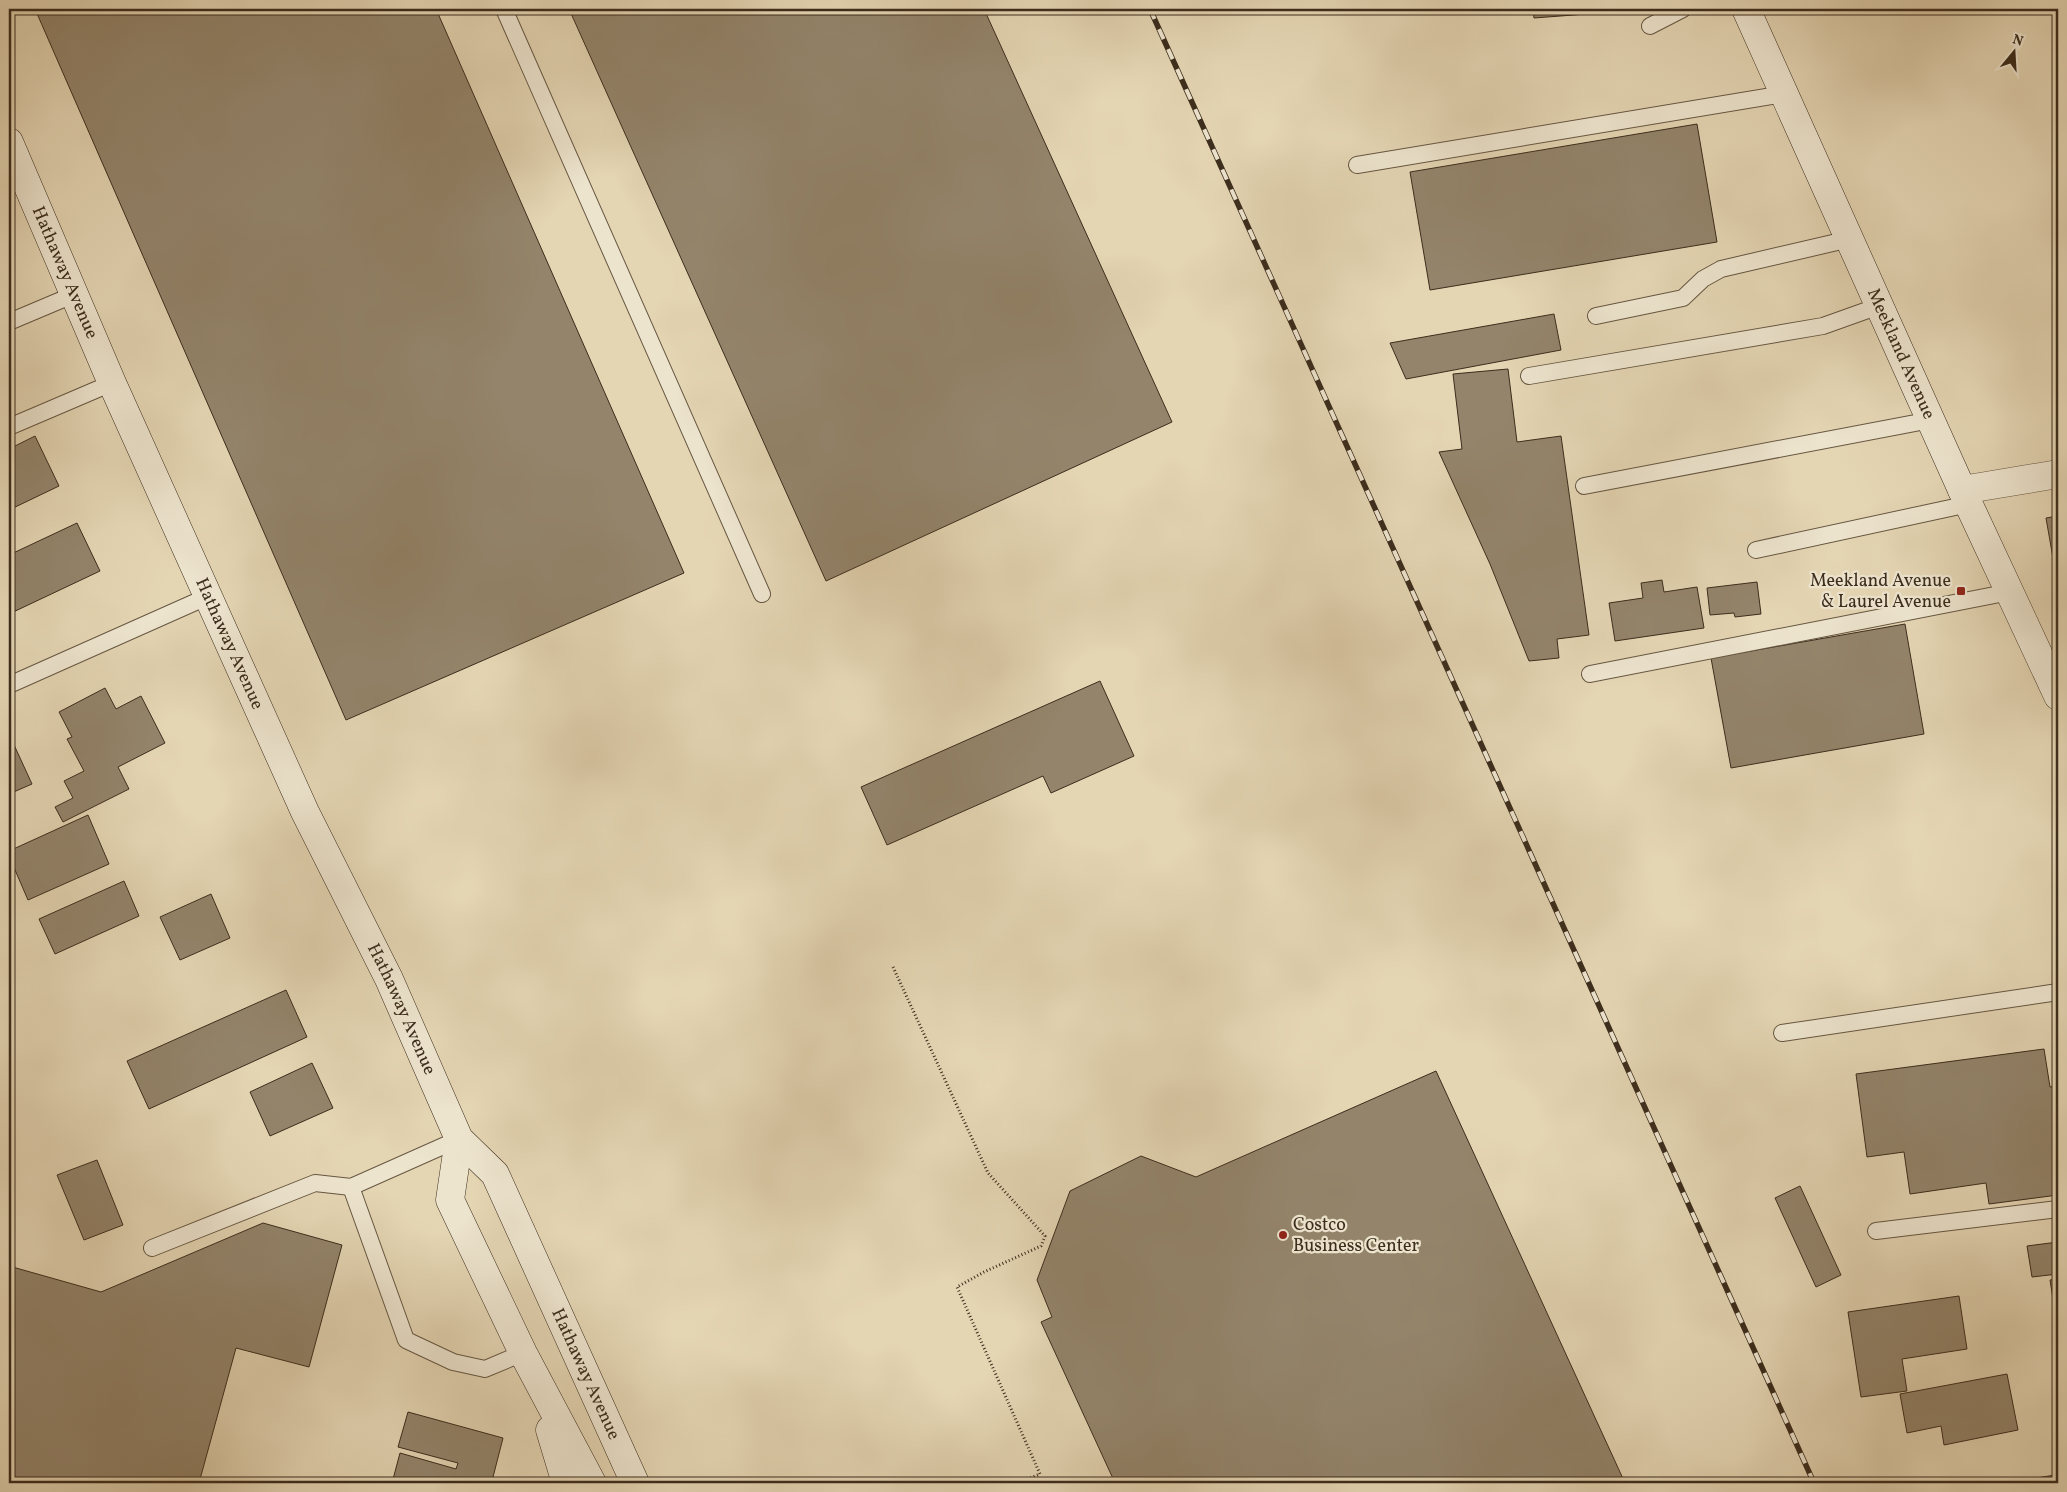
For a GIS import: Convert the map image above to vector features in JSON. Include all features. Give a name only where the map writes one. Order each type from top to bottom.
[{"type":"street","name":"Meekland Avenue","points":[[1746,9],[1965,497],[2058,696]]},
{"type":"street","name":"Hathaway Avenue","points":[[9,142],[73,295],[305,812],[389,979],[459,1139],[496,1174],[635,1483]]},
{"type":"street","points":[[1965,497],[2058,474]]},
{"type":"street","points":[[459,1139],[450,1200],[529,1364],[592,1483]]},
{"type":"street","points":[[529,1364],[566,1483]]},
{"type":"lane","points":[[504,9],[762,594]]},
{"type":"lane","points":[[1650,26],[1683,9]]},
{"type":"lane","points":[[1357,165],[1784,94]]},
{"type":"lane","points":[[1596,316],[1683,298],[1703,279],[1721,269],[1850,239]]},
{"type":"lane","points":[[9,322],[73,295]]},
{"type":"lane","points":[[1528,376],[1823,326],[1879,306]]},
{"type":"lane","points":[[9,427],[112,383]]},
{"type":"lane","points":[[1584,486],[1931,420]]},
{"type":"lane","points":[[1756,550],[1965,497]]},
{"type":"lane","points":[[1590,674],[2010,592]]},
{"type":"lane","points":[[9,685],[209,596]]},
{"type":"lane","points":[[1782,1033],[2058,992]]},
{"type":"lane","points":[[152,1248],[315,1183],[351,1187],[459,1139]]},
{"type":"lane","points":[[351,1187],[406,1340],[453,1362],[485,1369],[529,1364]]},
{"type":"lane","points":[[1876,1231],[2058,1209]]},
{"type":"path","points":[[893,966],[988,1173],[1045,1236],[1041,1246],[984,1272],[957,1287],[1040,1474],[1018,1483]]},
{"type":"building","points":[[35,9],[436,9],[684,573],[346,720]]},
{"type":"building","points":[[569,9],[984,9],[1172,422],[826,581]]},
{"type":"building","points":[[1533,9],[1613,9],[1613,12],[1534,18]]},
{"type":"building","points":[[1697,124],[1717,242],[1430,290],[1410,172]]},
{"type":"building","points":[[1554,314],[1561,350],[1406,379],[1390,343]]},
{"type":"building","points":[[1508,369],[1517,442],[1561,436],[1589,635],[1557,639],[1559,658],[1529,661],[1490,564],[1439,452],[1462,449],[1453,374]]},
{"type":"building","points":[[35,436],[59,486],[9,510],[9,449]]},
{"type":"building","points":[[2058,516],[2058,563],[2054,564],[2046,518]]},
{"type":"building","points":[[77,523],[100,571],[9,614],[9,555]]},
{"type":"building","points":[[1662,580],[1664,592],[1697,587],[1704,628],[1615,641],[1609,603],[1643,598],[1641,583]]},
{"type":"building","points":[[1757,582],[1761,614],[1735,617],[1734,613],[1710,615],[1707,588]]},
{"type":"building","points":[[1905,624],[1924,734],[1731,768],[1711,658]]},
{"type":"building","points":[[1100,681],[1134,756],[1051,793],[1043,776],[887,845],[861,787]]},
{"type":"building","points":[[105,688],[116,709],[141,696],[165,743],[118,767],[129,789],[63,822],[55,807],[73,798],[64,781],[84,771],[67,739],[72,737],[59,712]]},
{"type":"building","points":[[9,734],[32,784],[9,794]]},
{"type":"building","points":[[88,815],[109,864],[28,900],[9,856],[9,851]]},
{"type":"building","points":[[124,881],[139,916],[55,954],[39,919]]},
{"type":"building","points":[[211,894],[230,938],[180,960],[160,917]]},
{"type":"building","points":[[286,990],[307,1037],[149,1109],[127,1061]]},
{"type":"building","points":[[2044,1049],[2050,1087],[2058,1086],[2058,1195],[1989,1204],[1986,1183],[1910,1194],[1904,1152],[1867,1157],[1856,1074]]},
{"type":"building","points":[[312,1063],[333,1108],[270,1136],[250,1092]]},
{"type":"building","name":"Costco Business Center","points":[[1436,1071],[1625,1483],[1115,1483],[1041,1322],[1052,1317],[1037,1280],[1070,1191],[1141,1156],[1196,1177]]},
{"type":"building","points":[[97,1160],[123,1225],[84,1240],[57,1175]]},
{"type":"building","points":[[1800,1186],[1841,1275],[1816,1287],[1775,1198]]},
{"type":"building","points":[[263,1223],[342,1245],[309,1367],[236,1348],[199,1483],[9,1483],[9,1266],[101,1292]]},
{"type":"building","points":[[2058,1242],[2058,1274],[2032,1277],[2027,1246]]},
{"type":"building","points":[[2058,1279],[2058,1323],[2057,1324],[2050,1280]]},
{"type":"building","points":[[1959,1296],[1967,1349],[1902,1359],[1907,1391],[1861,1397],[1848,1312]]},
{"type":"building","points":[[2007,1374],[2018,1430],[1944,1445],[1941,1426],[1907,1433],[1900,1394]]},
{"type":"building","points":[[408,1412],[503,1438],[492,1481],[501,1483],[392,1483],[400,1453],[456,1469],[458,1463],[398,1447]]},
{"type":"building","points":[[2055,1475],[2057,1483],[2006,1483]]},
{"type":"railway","points":[[1150,9],[1814,1483]]},
{"type":"place","name":"Meekland Avenue & Laurel Avenue","points":[[1961,591]]},
{"type":"place","name":"Costco Business Center","points":[[1283,1235]]}]
